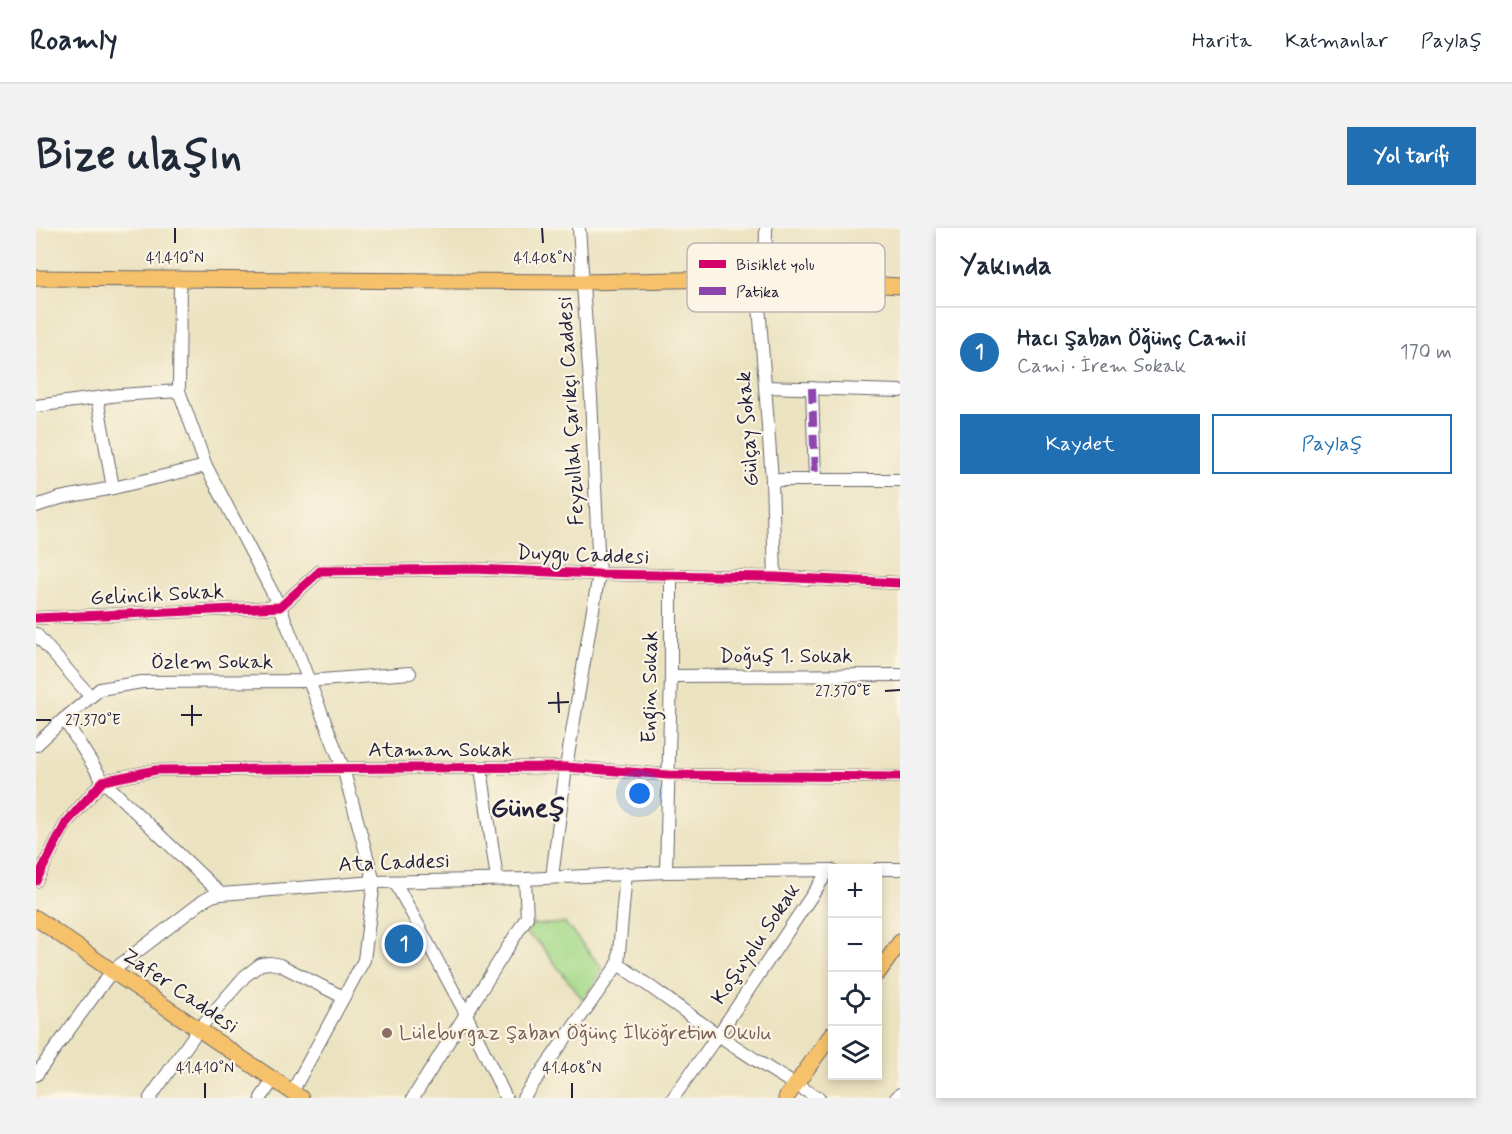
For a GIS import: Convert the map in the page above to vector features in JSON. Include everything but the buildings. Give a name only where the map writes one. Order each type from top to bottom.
[{"type":"main road","points":[[36,278],[583,282],[687,280]]},
{"type":"main road","points":[[885,285],[900,286]]},
{"type":"main road","name":"Zafer Caddesi","points":[[36,918],[297,1095]]},
{"type":"main road","points":[[879,972],[900,942]]},
{"type":"main road","points":[[786,1098],[828,1040]]},
{"type":"street","name":"Feyzullah Çarıkçı Caddesi","points":[[552,877],[566,766],[598,574],[591,397],[579,228]]},
{"type":"street","name":"Gülçay Sokak","points":[[764,243],[766,228]]},
{"type":"street","points":[[180,279],[180,391],[206,466],[280,607],[343,768],[374,882],[364,960],[343,997],[297,1095]]},
{"type":"street","name":"Gülçay Sokak","points":[[762,312],[776,577]]},
{"type":"street","points":[[765,387],[900,391]]},
{"type":"street","points":[[812,388],[815,480]]},
{"type":"street","points":[[36,406],[119,395],[180,391]]},
{"type":"street","points":[[97,398],[113,488]]},
{"type":"street","points":[[36,506],[60,498],[206,466]]},
{"type":"street","points":[[772,480],[900,480]]},
{"type":"street","name":"Duygu Caddesi","points":[[280,607],[320,571],[473,569],[776,577],[900,583]]},
{"type":"street","name":"Engin Sokak","points":[[666,872],[672,676],[670,576]]},
{"type":"street","name":"Gelincik Sokak","points":[[36,618],[280,607]]},
{"type":"street","points":[[36,634],[90,696]]},
{"type":"street","name":"Özlem Sokak","points":[[36,745],[64,718],[100,689],[142,682],[309,681],[410,673]]},
{"type":"street","name":"Doğuş 1. Sokak","points":[[672,676],[900,675]]},
{"type":"street","points":[[64,718],[103,781],[221,894]]},
{"type":"street","name":"Ataman Sokak","points":[[103,781],[156,770],[566,766],[668,775],[900,777]]},
{"type":"street","points":[[481,768],[497,879]]},
{"type":"street","points":[[36,881],[66,824],[103,781]]},
{"type":"street","points":[[882,869],[900,869]]},
{"type":"street","name":"Ata Caddesi","points":[[36,1075],[112,971],[212,896],[374,882],[525,879],[626,873],[828,870]]},
{"type":"street","points":[[523,1098],[618,964],[626,873]]},
{"type":"street","name":"Koşuyolu Sokak","points":[[673,1098],[828,874]]},
{"type":"street","points":[[413,1098],[527,917],[525,879]]},
{"type":"street","points":[[395,882],[466,1014],[506,1098]]},
{"type":"street","points":[[150,1098],[198,1030],[245,976],[261,964],[280,965],[343,997]]},
{"type":"street","points":[[618,964],[718,1035],[819,1098]]},
{"type":"street","points":[[261,1098],[273,1080]]},
{"type":"street","points":[[896,1098],[900,1094]]},
{"type":"green space","points":[[533,923],[535,925],[565,923],[603,969],[583,1000],[539,943],[526,934]]},
{"type":"marked path","points":[[812,388],[815,480]]},
{"type":"cycle path","points":[[36,618],[280,607],[320,571],[473,569],[775,577],[900,583]]},
{"type":"cycle path","points":[[36,881],[66,823],[103,781],[156,770],[566,767],[668,775],[900,777]]},
{"type":"place","name":"Hacı Şaban Öğünç Camii","points":[[404,944]]},
{"type":"place","name":"Lüleburgaz Şaban Öğünç İlköğretim Okulu","points":[[387,1033]]},
{"type":"district","name":"Güneş","points":[[528,808]]}]
